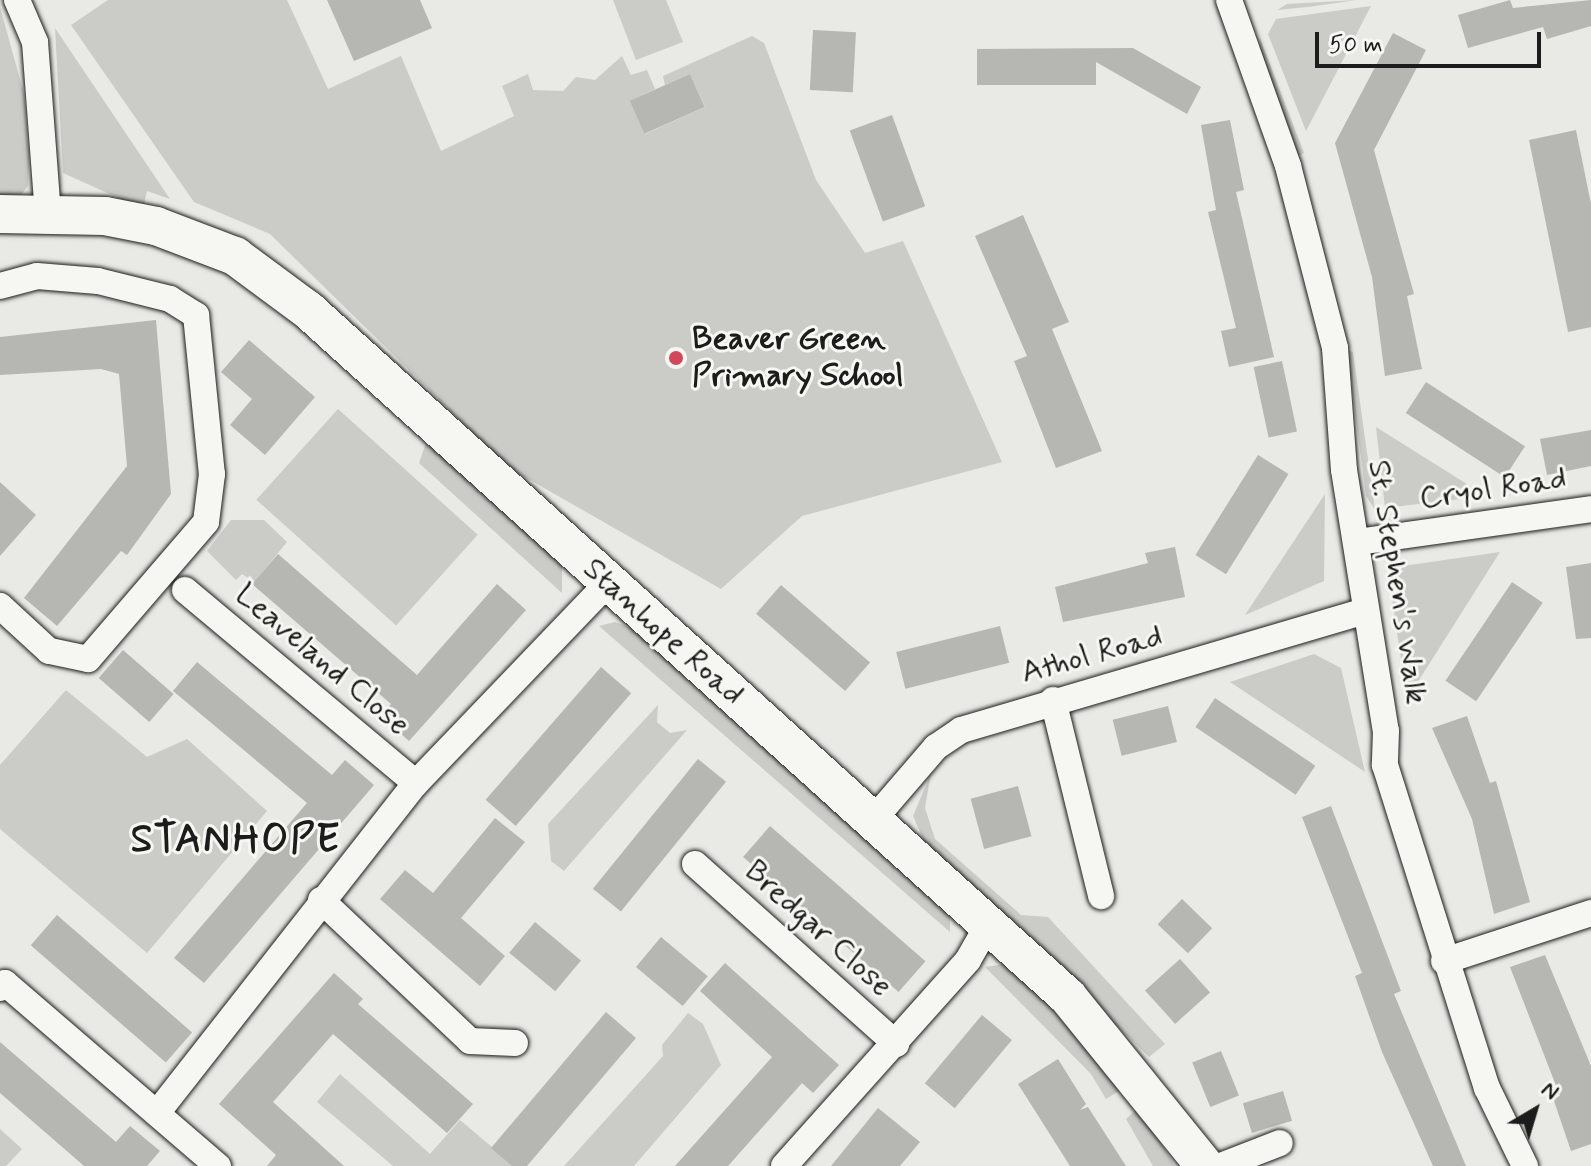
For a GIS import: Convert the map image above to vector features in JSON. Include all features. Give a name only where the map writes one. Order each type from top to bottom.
[{"type":"street","points":[[17,0],[35,42],[48,213]]},
{"type":"street","name":"St. Stephen's Walk","points":[[1229,0],[1288,166],[1335,348],[1362,612],[1386,731],[1385,765],[1444,961],[1487,1088],[1525,1166]]},
{"type":"street","name":"Stanhope Road","points":[[0,214],[48,213],[156,226],[235,256],[395,385],[607,584],[874,819],[1068,997],[1205,1166]]},
{"type":"street","points":[[0,286],[37,276],[98,281],[170,299],[196,315],[212,474],[206,522],[88,659],[49,651],[0,606]]},
{"type":"street","name":"Cryol Road","points":[[1357,542],[1591,509]]},
{"type":"street","name":"Leaveland Close","points":[[157,1113],[321,900],[416,783],[607,584]]},
{"type":"street","name":"Leaveland Close","points":[[185,590],[416,783]]},
{"type":"street","name":"Athol Road","points":[[874,819],[936,747],[990,718],[1362,612]]},
{"type":"street","points":[[1053,700],[1101,896]]},
{"type":"street","name":"Bredgar Close","points":[[695,864],[896,1044]]},
{"type":"street","points":[[321,900],[470,1041],[515,1043]]},
{"type":"street","points":[[1444,961],[1591,913]]},
{"type":"street","name":"Bredgar Close","points":[[784,1166],[896,1044],[988,925]]},
{"type":"street","points":[[0,988],[5,983],[212,1164]]},
{"type":"street","points":[[1221,1166],[1280,1143]]},
{"type":"shaded area","name":"Beaver Green Primary School","points":[[108,0],[287,0],[328,89],[401,56],[441,151],[514,116],[502,86],[528,74],[533,90],[563,91],[576,77],[595,80],[622,56],[631,75],[647,70],[655,89],[630,101],[645,134],[705,107],[690,74],[665,85],[663,76],[752,36],[764,43],[816,180],[865,253],[903,241],[1002,462],[802,516],[721,589],[509,468],[270,234],[194,202],[71,25]]},
{"type":"shaded area","points":[[613,0],[666,0],[683,42],[636,60]]},
{"type":"shaded area","points":[[1357,0],[1308,7],[1277,10],[1287,4]]},
{"type":"shaded area","points":[[1371,6],[1306,131],[1268,34],[1276,19]]},
{"type":"shaded area","points":[[0,7],[24,94],[29,157],[28,186],[16,201],[0,205]]},
{"type":"shaded area","points":[[55,28],[170,199],[147,191],[143,209],[63,173]]},
{"type":"shaded area","points":[[1260,38],[1304,153],[1298,156],[1259,49]]},
{"type":"shaded area","points":[[1347,350],[1353,352],[1375,510],[1366,496]]},
{"type":"shaded area","points":[[338,409],[478,535],[396,625],[256,500]]},
{"type":"shaded area","points":[[1376,427],[1486,496],[1385,508]]},
{"type":"shaded area","points":[[427,440],[562,562],[562,593],[419,463]]},
{"type":"shaded area","points":[[1325,494],[1324,581],[1245,615]]},
{"type":"shaded area","points":[[231,520],[264,520],[287,542],[254,582],[242,574],[236,580],[207,551]]},
{"type":"shaded area","points":[[1500,552],[1407,699],[1390,585],[1396,567]]},
{"type":"shaded area","points":[[615,622],[634,629],[950,912],[950,932],[599,626]]},
{"type":"shaded area","points":[[1314,654],[1341,668],[1365,772],[1230,682]]},
{"type":"shaded area","points":[[66,690],[147,757],[187,739],[267,811],[147,953],[0,829],[0,765]]},
{"type":"shaded area","points":[[658,705],[657,722],[670,733],[687,730],[564,871],[551,861],[548,824]]},
{"type":"shaded area","points":[[931,773],[925,808],[935,839],[1021,915],[1048,917],[1165,1044],[1149,1057],[924,841],[913,816]]},
{"type":"shaded area","points":[[1005,964],[1030,979],[1122,1089],[1106,1099],[1091,1074],[985,967]]},
{"type":"shaded area","points":[[688,1013],[703,1024],[721,1065],[634,1166],[564,1166],[663,1056],[662,1045]]},
{"type":"shaded area","points":[[340,1074],[430,1154],[460,1120],[514,1166],[393,1166],[317,1102]]},
{"type":"shaded area","points":[[1137,1109],[1175,1166],[1153,1166],[1126,1119]]},
{"type":"shaded area","points":[[0,1129],[22,1149],[6,1166],[0,1166]]},
{"type":"building","points":[[327,0],[420,0],[432,28],[354,61]]},
{"type":"building","points":[[1510,0],[1513,8],[1591,0],[1591,26],[1547,39],[1543,27],[1468,48],[1458,15]]},
{"type":"building","points":[[813,30],[856,32],[853,92],[810,90]]},
{"type":"building","points":[[1393,33],[1426,50],[1374,150],[1414,294],[1407,296],[1422,369],[1385,376],[1372,277],[1335,143]]},
{"type":"building","points":[[1133,48],[1201,87],[1187,114],[1096,62],[1096,85],[977,85],[977,49]]},
{"type":"building","points":[[690,74],[705,107],[644,134],[630,101]]},
{"type":"building","points":[[892,115],[925,206],[883,222],[850,130]]},
{"type":"building","points":[[1230,120],[1244,190],[1236,192],[1274,357],[1229,367],[1221,331],[1236,328],[1208,212],[1216,210],[1201,125]]},
{"type":"building","points":[[1576,130],[1591,204],[1591,327],[1568,332],[1529,140]]},
{"type":"building","points":[[1023,215],[1069,322],[1052,329],[1102,451],[1056,468],[1014,361],[1027,356],[975,236]]},
{"type":"building","points":[[156,320],[171,494],[127,555],[121,551],[57,626],[24,598],[127,466],[119,374],[101,369],[0,375],[0,337]]},
{"type":"building","points":[[249,340],[315,397],[265,455],[230,425],[252,399],[221,372]]},
{"type":"building","points":[[1282,361],[1297,431],[1269,437],[1254,367]]},
{"type":"building","points":[[1426,382],[1525,446],[1505,477],[1406,413]]},
{"type":"building","points":[[1591,430],[1591,466],[1547,475],[1540,439]]},
{"type":"building","points":[[1258,455],[1289,474],[1226,574],[1195,555]]},
{"type":"building","points":[[0,482],[36,515],[0,556]]},
{"type":"building","points":[[1175,547],[1185,597],[1063,622],[1055,587],[1148,563],[1145,553]]},
{"type":"building","points":[[278,554],[417,675],[497,584],[526,610],[409,741],[381,716],[391,704],[252,584]]},
{"type":"building","points":[[1591,563],[1591,638],[1576,639],[1566,567]]},
{"type":"building","points":[[1512,582],[1543,603],[1476,701],[1445,681]]},
{"type":"building","points":[[781,585],[870,662],[845,691],[756,614]]},
{"type":"building","points":[[1000,626],[1009,663],[905,689],[896,652]]},
{"type":"building","points":[[123,650],[174,694],[149,722],[99,678]]},
{"type":"building","points":[[197,662],[332,775],[345,760],[374,785],[204,983],[174,958],[307,803],[173,691]]},
{"type":"building","points":[[601,667],[631,693],[516,826],[486,800]]},
{"type":"building","points":[[1215,698],[1315,766],[1296,795],[1195,727]]},
{"type":"building","points":[[1168,706],[1177,742],[1122,756],[1113,720]]},
{"type":"building","points":[[1467,716],[1490,783],[1496,781],[1530,902],[1494,914],[1472,819],[1432,728]]},
{"type":"building","points":[[698,759],[726,782],[621,911],[593,889]]},
{"type":"building","points":[[1018,786],[1031,836],[984,849],[971,799]]},
{"type":"building","points":[[1331,806],[1401,991],[1394,994],[1466,1166],[1433,1166],[1382,1052],[1355,976],[1362,973],[1302,817]]},
{"type":"building","points":[[495,818],[525,842],[461,918],[505,956],[480,986],[380,899],[405,870],[433,893]]},
{"type":"building","points":[[770,826],[925,961],[899,992],[743,857]]},
{"type":"building","points":[[1182,899],[1212,928],[1188,953],[1158,924]]},
{"type":"building","points":[[57,915],[192,1032],[166,1063],[31,945]]},
{"type":"building","points":[[535,922],[581,961],[555,991],[509,953]]},
{"type":"building","points":[[661,937],[708,976],[683,1006],[636,967]]},
{"type":"building","points":[[1545,955],[1591,1066],[1591,1144],[1571,1151],[1553,1098],[1560,1096],[1510,967]]},
{"type":"building","points":[[1180,959],[1210,992],[1175,1024],[1145,990]]},
{"type":"building","points":[[725,963],[839,1065],[813,1093],[802,1083],[728,1166],[675,1166],[772,1057],[700,991]]},
{"type":"building","points":[[334,973],[363,999],[358,1004],[473,1104],[447,1133],[333,1034],[273,1102],[344,1166],[267,1166],[276,1155],[219,1104]]},
{"type":"building","points":[[606,1012],[636,1038],[527,1166],[512,1166],[491,1148]]},
{"type":"building","points":[[982,1015],[1012,1040],[955,1108],[925,1083]]},
{"type":"building","points":[[0,1042],[116,1142],[130,1126],[160,1151],[147,1166],[84,1166],[0,1093]]},
{"type":"building","points":[[1221,1051],[1239,1096],[1210,1107],[1192,1063]]},
{"type":"building","points":[[1058,1059],[1086,1104],[1080,1110],[1088,1107],[1126,1166],[1070,1166],[1018,1084]]},
{"type":"building","points":[[1283,1091],[1292,1121],[1252,1133],[1243,1103]]},
{"type":"building","points":[[878,1108],[920,1142],[900,1166],[831,1166]]},
{"type":"place","name":"Beaver Green Primary School","points":[[676,358]]},
{"type":"district","name":"STANHOPE","points":[[236,840]]}]
